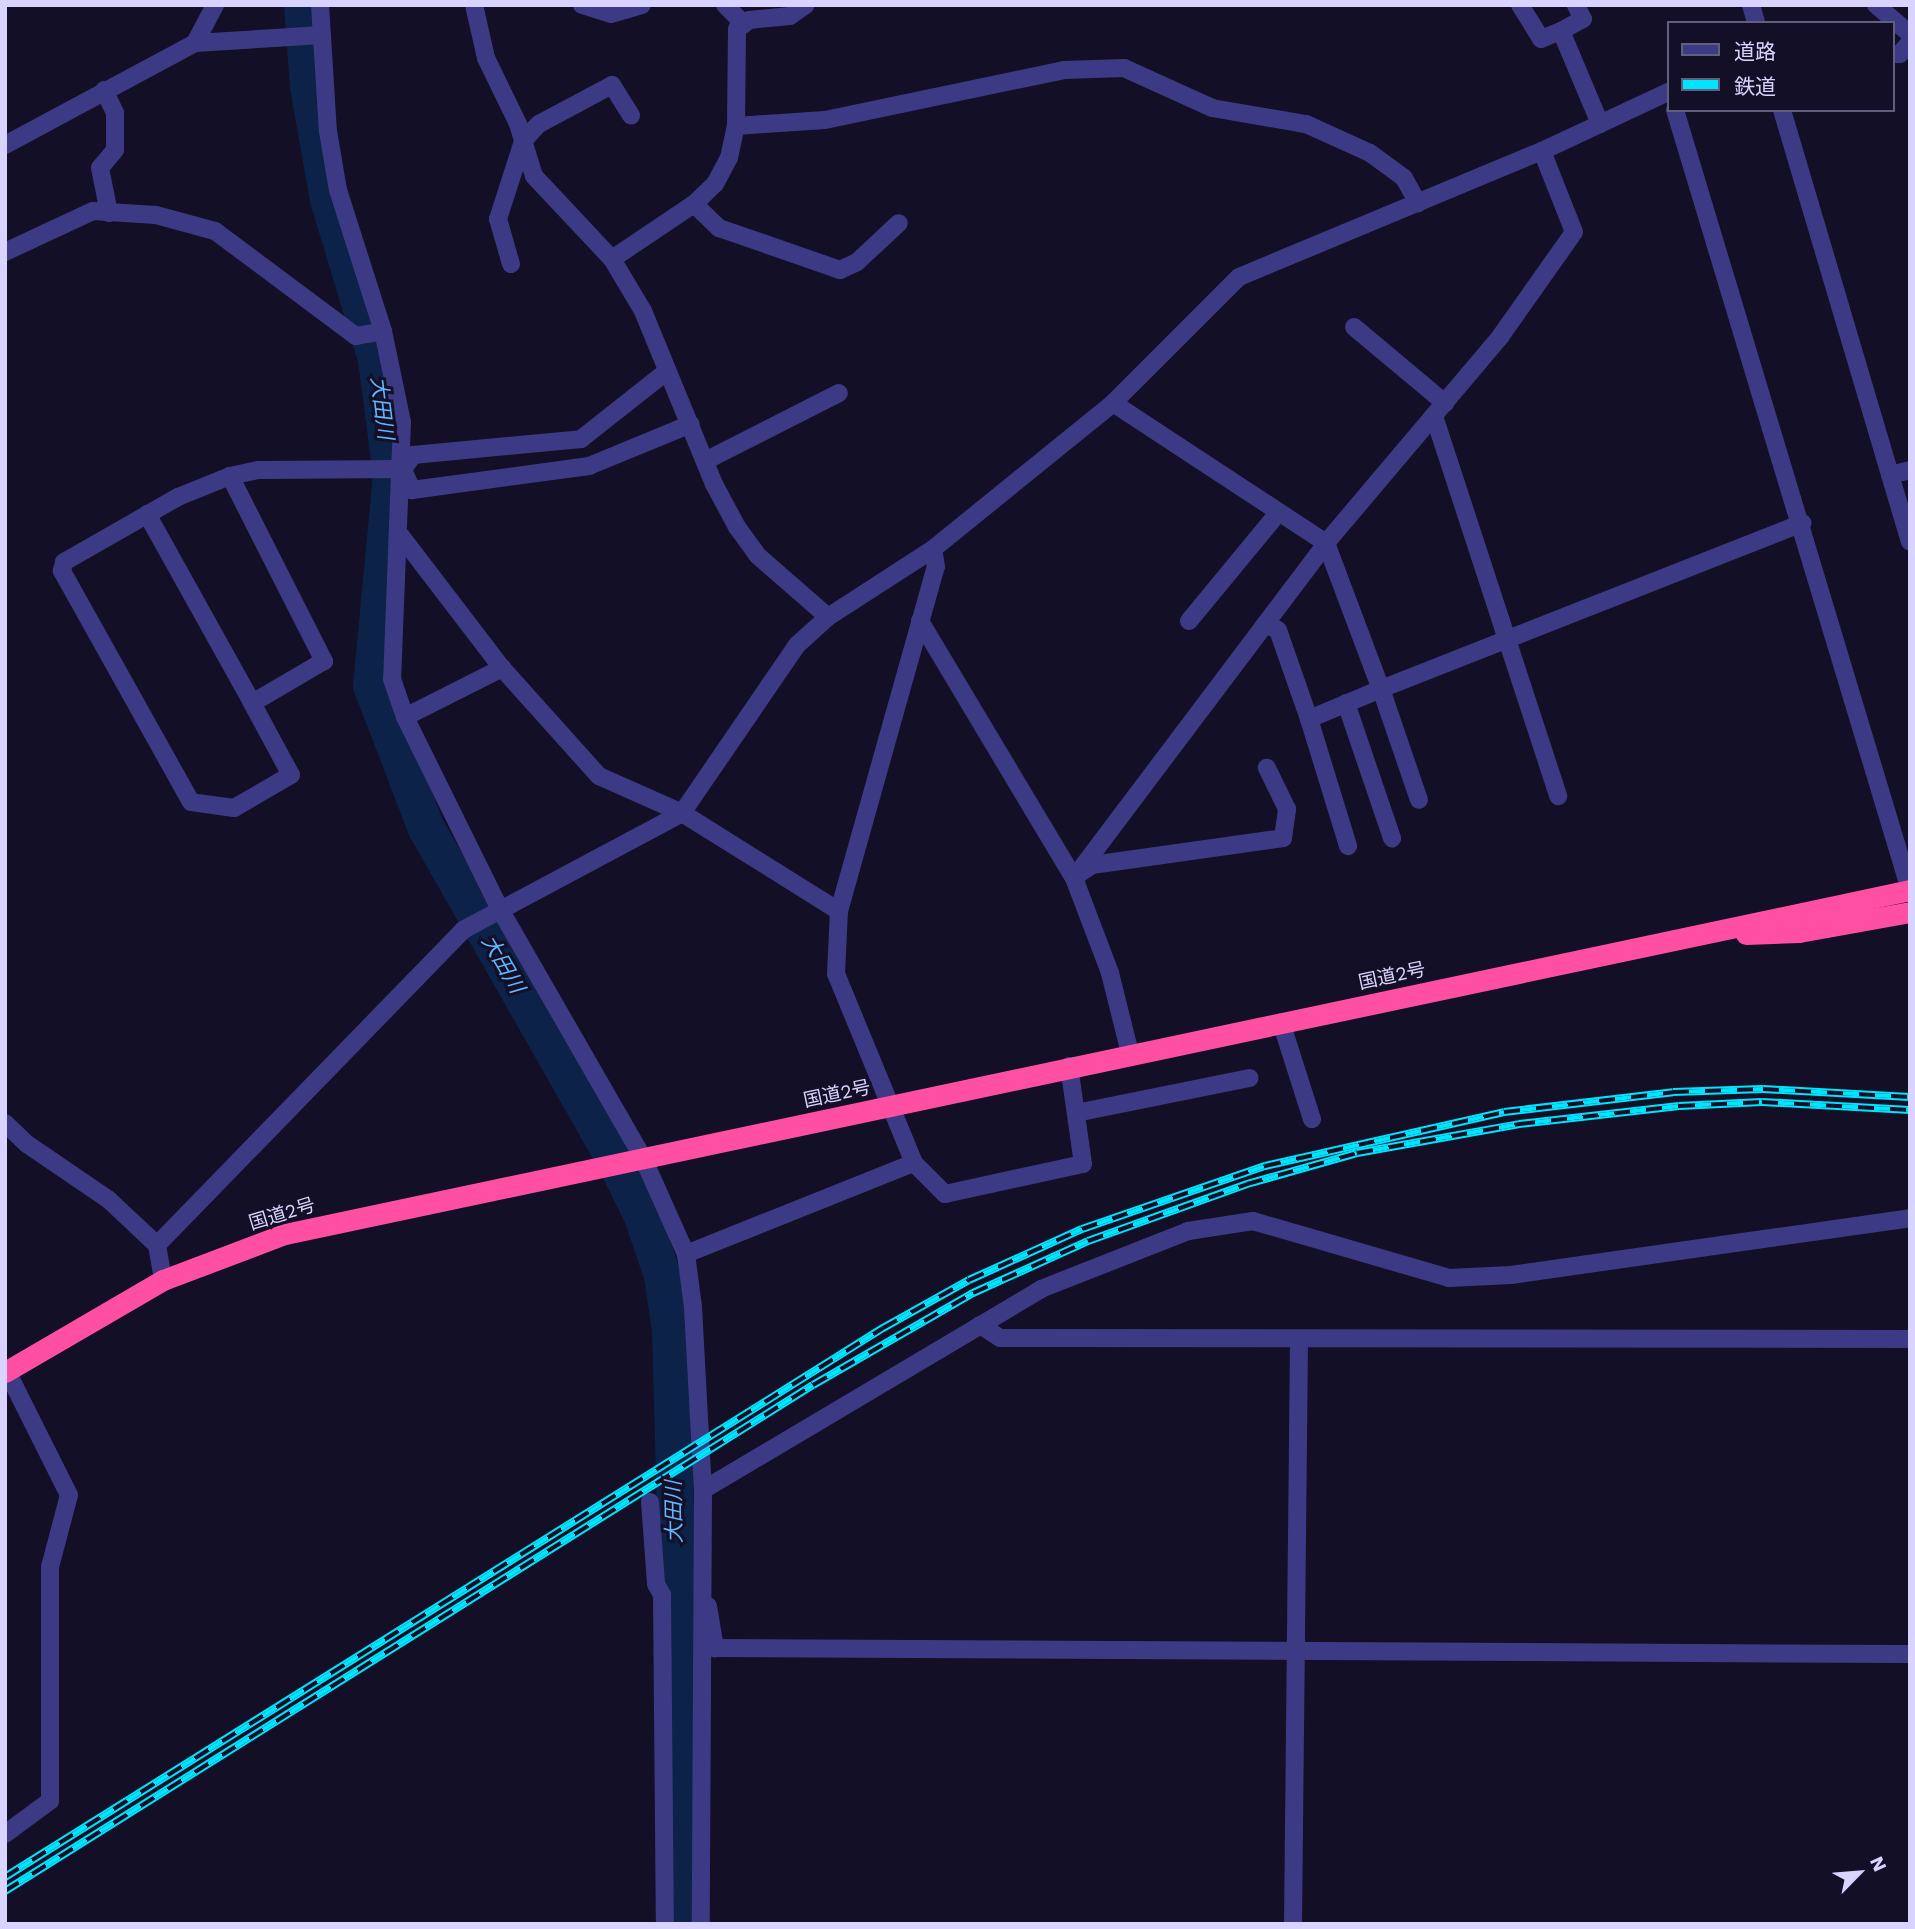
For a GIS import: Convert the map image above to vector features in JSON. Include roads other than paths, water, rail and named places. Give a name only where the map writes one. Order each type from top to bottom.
[{"type":"highway","name":"国道2号","points":[[6,1371],[163,1280],[285,1234],[1130,1053],[1706,936],[1910,890]]},
{"type":"highway","name":"国道2号","points":[[1706,936],[1799,932],[1910,912]]},
{"type":"street","points":[[195,43],[215,5]]},
{"type":"street","points":[[320,5],[328,131],[338,190],[383,331],[402,422],[401,536],[392,679],[405,717],[501,911],[643,1158],[686,1254],[693,1307],[703,1490],[699,1596],[702,1921]]},
{"type":"street","points":[[474,5],[486,58],[523,141],[534,176],[612,259],[643,311],[705,461],[737,527],[757,555],[828,617]]},
{"type":"street","points":[[582,5],[611,14],[642,5]]},
{"type":"street","points":[[724,5],[744,24]]},
{"type":"street","points":[[612,259],[694,204],[715,184],[729,158],[736,126],[737,29],[744,24],[790,16],[806,5]]},
{"type":"street","points":[[1520,5],[1541,39],[1583,19],[1576,5]]},
{"type":"street","points":[[1876,5],[1910,34]]},
{"type":"street","points":[[1561,31],[1600,124]]},
{"type":"street","points":[[5,145],[195,43],[322,36]]},
{"type":"street","points":[[1894,54],[1900,54],[1910,42]]},
{"type":"street","points":[[736,126],[825,120],[1063,69],[1124,68],[1212,108],[1306,124],[1360,148],[1404,178],[1418,203]]},
{"type":"street","points":[[511,264],[498,219],[523,141],[539,124],[612,85],[631,116]]},
{"type":"street","points":[[104,90],[115,113],[114,150],[100,168],[109,213]]},
{"type":"street","points":[[157,1245],[463,930],[682,813],[797,645],[828,617],[933,549],[1113,402],[1239,276],[1542,151],[1666,93]]},
{"type":"street","points":[[1676,112],[1802,523],[1910,890]]},
{"type":"street","points":[[1783,112],[1910,541]]},
{"type":"street","points":[[1074,878],[1326,542],[1500,337],[1574,232],[1542,151]]},
{"type":"street","points":[[694,204],[719,228],[839,270],[857,262],[899,223]]},
{"type":"street","points":[[5,252],[93,211],[156,215],[215,231],[356,337],[383,331]]},
{"type":"street","points":[[1354,327],[1439,409],[1558,796]]},
{"type":"street","points":[[403,469],[413,455],[581,439],[667,371]]},
{"type":"street","points":[[705,461],[839,393]]},
{"type":"street","points":[[1113,402],[1326,542],[1419,800]]},
{"type":"street","points":[[403,469],[412,490],[589,466],[691,424]]},
{"type":"street","points":[[147,514],[291,775],[234,808],[191,802],[62,571],[64,562],[147,514],[230,476],[258,470],[403,469]]},
{"type":"street","points":[[1890,475],[1910,470]]},
{"type":"street","points":[[230,476],[324,661],[252,703]]},
{"type":"street","points":[[1189,621],[1279,512]]},
{"type":"street","points":[[1309,719],[1802,523]]},
{"type":"street","points":[[401,536],[502,668],[599,776],[682,813],[839,911]]},
{"type":"street","points":[[933,549],[936,567],[839,911],[836,974],[893,1105],[914,1163],[945,1194],[1083,1164],[1069,1066]]},
{"type":"street","points":[[920,621],[1074,878],[1110,972],[1130,1053]]},
{"type":"street","points":[[1265,624],[1278,630],[1348,846]]},
{"type":"street","points":[[405,717],[502,668]]},
{"type":"street","points":[[1346,704],[1392,838]]},
{"type":"street","points":[[1074,878],[1092,865],[1283,838],[1287,809],[1267,768]]},
{"type":"street","points":[[1281,1022],[1312,1119]]},
{"type":"street","points":[[1076,1113],[1250,1079]]},
{"type":"street","points":[[5,1123],[27,1144],[109,1200],[157,1245],[163,1280]]},
{"type":"street","points":[[686,1254],[914,1163]]},
{"type":"street","points":[[703,1490],[1041,1289],[1188,1231],[1253,1221],[1449,1278],[1511,1275],[1910,1218]]},
{"type":"street","points":[[980,1325],[1000,1338],[1910,1339]]},
{"type":"street","points":[[1293,1924],[1299,1340]]},
{"type":"street","points":[[5,1833],[50,1801],[50,1567],[69,1495],[6,1371]]},
{"type":"street","points":[[650,1502],[656,1584],[662,1595],[665,1924]]},
{"type":"street","points":[[699,1596],[708,1604],[715,1648],[1910,1654]]},
{"type":"waterway","name":"大田川","points":[[302,5],[308,86],[328,199],[376,359],[391,474],[371,685],[426,828],[611,1153],[642,1216],[662,1275],[670,1331],[675,1513],[678,1924]]},
{"type":"railway","points":[[5,1877],[883,1328],[969,1280],[1082,1229],[1265,1166],[1504,1112],[1673,1092],[1763,1089],[1910,1097]]},
{"type":"railway","points":[[5,1891],[813,1385],[973,1293],[1088,1241],[1247,1184],[1357,1153],[1519,1124],[1679,1106],[1762,1102],[1910,1110]]}]
